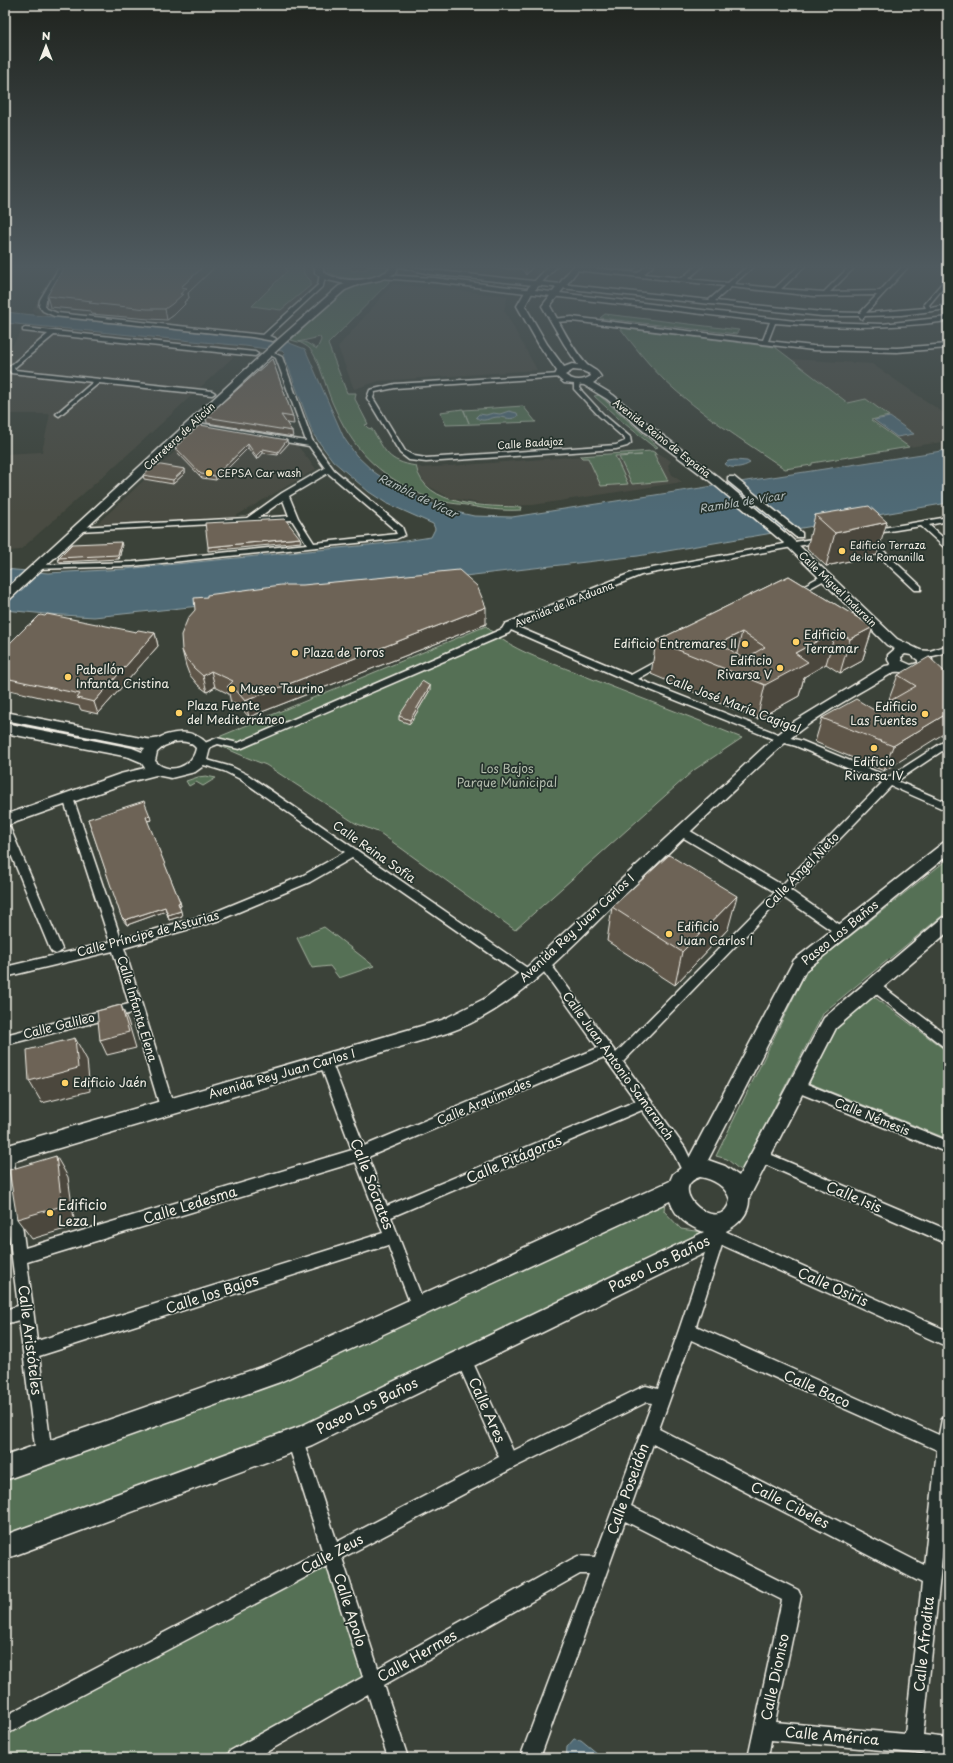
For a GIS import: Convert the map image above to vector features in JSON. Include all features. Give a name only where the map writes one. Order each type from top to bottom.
[{"type":"street","points":[[35,348],[11,368],[13,372],[212,393]]},
{"type":"street","points":[[38,567],[133,564],[396,537],[401,535],[399,529],[329,469],[312,444],[279,357],[264,352],[223,348]]},
{"type":"street","name":"Carretera de Alicún","points":[[5,597],[192,424],[264,352],[265,348]]},
{"type":"street","name":"Carretera de Alicún","points":[[5,583],[212,393],[270,348]]},
{"type":"street","points":[[545,348],[566,380],[581,382],[596,377]]},
{"type":"street","points":[[573,348],[586,368]]},
{"type":"street","points":[[819,348],[856,350],[919,348]]},
{"type":"street","points":[[561,374],[572,367],[586,368]]},
{"type":"street","name":"Avenida Reino de España","points":[[586,368],[594,372],[610,397]]},
{"type":"street","name":"Calle Badajoz","points":[[561,374],[395,386],[372,391],[370,398],[402,452],[412,458],[426,460],[616,447],[625,445],[629,442],[628,438]]},
{"type":"street","points":[[59,414],[98,381]]},
{"type":"street","name":"Avenida Reino de España","points":[[628,438],[601,415],[576,388],[581,382],[610,397],[650,431],[792,539]]},
{"type":"street","points":[[192,424],[312,444]]},
{"type":"street","points":[[248,520],[285,495],[329,469]]},
{"type":"street","points":[[731,478],[792,539]]},
{"type":"street","points":[[285,495],[294,518],[312,546]]},
{"type":"street","points":[[79,529],[294,518]]},
{"type":"street","points":[[918,588],[861,533],[948,519]]},
{"type":"street","points":[[924,524],[948,546]]},
{"type":"street","name":"Avenida de la Aduana","points":[[201,754],[217,741],[239,746],[506,631],[508,626],[639,573],[792,539],[829,538]]},
{"type":"street","name":"Calle Miguel Indurain","points":[[792,539],[826,577],[912,662]]},
{"type":"street","points":[[786,598],[826,577]]},
{"type":"street","name":"Calle José María Cagigal","points":[[508,626],[631,679],[781,740],[798,743],[948,807]]},
{"type":"street","name":"Avenida Rey Juan Carlos I","points":[[6,1155],[447,1026],[490,1004],[529,975],[681,831],[800,724],[912,662],[948,648]]},
{"type":"street","points":[[631,679],[671,658]]},
{"type":"street","points":[[5,716],[141,743],[156,744]]},
{"type":"street","points":[[5,728],[132,753],[150,764],[171,773],[188,769],[201,754],[198,741],[193,738],[181,736],[167,738],[156,744],[151,749],[150,764]]},
{"type":"street","name":"Calle Ángel Nieto","points":[[615,1062],[889,782],[948,742]]},
{"type":"street","name":"Calle Reina Sofía","points":[[201,754],[244,777],[529,975]]},
{"type":"street","points":[[56,949],[5,825],[68,798],[125,778],[150,764]]},
{"type":"street","name":"Calle Infanta Elena","points":[[68,798],[117,945],[168,1107]]},
{"type":"street","points":[[681,831],[783,891],[842,932]]},
{"type":"street","name":"Paseo Los Baños","points":[[687,1176],[800,965],[948,847]]},
{"type":"street","name":"Calle Príncipe de Asturias","points":[[5,972],[117,945],[213,918],[306,879],[352,853]]},
{"type":"street","points":[[687,1176],[679,1200],[688,1214],[698,1221],[717,1224],[722,1228],[734,1215],[738,1206],[739,1197],[830,1023],[948,922]]},
{"type":"street","name":"Calle Juan Antonio Samaranch","points":[[543,962],[680,1152],[687,1176]]},
{"type":"street","points":[[874,986],[947,1040]]},
{"type":"street","name":"Calle Galileo","points":[[5,1040],[136,1007]]},
{"type":"street","name":"Calle Arquímedes","points":[[361,1154],[606,1050]]},
{"type":"street","name":"Calle Sócrates","points":[[325,1061],[418,1306]]},
{"type":"street","name":"Calle Némesis","points":[[797,1086],[948,1147]]},
{"type":"street","name":"Calle Pitágoras","points":[[383,1214],[645,1104]]},
{"type":"street","name":"Calle Ledesma","points":[[19,1257],[361,1154]]},
{"type":"street","name":"Calle Aristóteles","points":[[6,1155],[44,1454]]},
{"type":"street","name":"Calle Isis","points":[[760,1156],[948,1237]]},
{"type":"street","points":[[5,1468],[272,1374],[706,1168],[718,1170],[728,1177],[736,1187],[739,1197]]},
{"type":"street","name":"Paseo Los Baños","points":[[5,1547],[295,1440],[464,1359],[722,1228]]},
{"type":"street","name":"Calle Poseidón","points":[[530,1758],[687,1330],[722,1228]]},
{"type":"street","name":"Calle Osiris","points":[[722,1228],[948,1338]]},
{"type":"street","name":"Calle los Bajos","points":[[31,1351],[392,1237]]},
{"type":"street","points":[[5,1317],[26,1311]]},
{"type":"street","name":"Calle Baco","points":[[687,1330],[947,1447]]},
{"type":"street","name":"Calle Ares","points":[[464,1359],[510,1461]]},
{"type":"street","name":"Calle Zeus","points":[[5,1726],[510,1461],[646,1394],[662,1398]]},
{"type":"street","name":"Calle Afrodita","points":[[913,1744],[947,1447],[948,1425]]},
{"type":"street","name":"Calle Cibeles","points":[[649,1433],[932,1578]]},
{"type":"street","name":"Calle Apolo","points":[[295,1440],[398,1758]]},
{"type":"street","name":"Calle Dioniso","points":[[621,1510],[792,1596],[758,1758]]},
{"type":"street","name":"Calle Hermes","points":[[237,1758],[578,1565],[600,1566]]},
{"type":"street","name":"Calle América","points":[[764,1730],[948,1747]]},
{"type":"shaded area","points":[[11,348],[243,348],[137,446],[20,550],[5,551],[5,454],[42,452],[50,414],[5,414],[5,357]]},
{"type":"shaded area","points":[[338,348],[525,348],[537,370],[379,381],[354,389]]},
{"type":"shaded area","points":[[790,359],[872,364],[948,416],[948,441],[909,447]]},
{"type":"shaded area","points":[[199,429],[297,445],[316,469],[234,517],[97,524]]},
{"type":"shaded area","points":[[655,451],[671,461],[668,465],[672,475],[682,482],[533,505],[496,506],[450,498],[425,484],[416,466],[422,468]]},
{"type":"green space","points":[[309,348],[330,348],[347,393],[356,393],[355,399],[368,424],[365,425],[372,429],[388,454],[406,464],[416,466],[421,480],[431,490],[444,497],[460,502],[476,505],[522,507],[521,510],[480,508],[438,501],[422,495],[391,478],[378,468],[357,446],[348,434],[340,419],[319,366]]},
{"type":"green space","points":[[636,348],[777,348],[848,403],[866,399],[889,416],[871,420],[909,447],[785,469],[692,404],[652,368]]},
{"type":"green space","points":[[599,395],[658,447],[655,448],[619,419],[594,396]]},
{"type":"green space","points":[[523,406],[536,422],[446,425],[440,412],[463,409],[469,423],[464,410]]},
{"type":"green space","points":[[652,451],[657,454],[654,454],[668,481],[632,484],[619,457],[642,455],[615,456],[628,484],[601,486],[588,458],[582,458],[580,456]]},
{"type":"green space","name":"Los Bajos Parque Municipal","points":[[486,626],[506,642],[529,654],[742,738],[694,770],[515,930],[380,833],[355,823],[266,765],[209,741]]},
{"type":"green space","points":[[206,776],[216,778],[203,786],[196,782],[189,786],[186,781],[198,777]]},
{"type":"green space","points":[[948,859],[948,911],[824,1012],[741,1171],[727,1159],[716,1156],[807,970]]},
{"type":"green space","points":[[324,927],[374,966],[339,978],[330,966],[312,968],[297,938]]},
{"type":"green space","points":[[873,996],[948,1052],[948,1139],[809,1083],[839,1022]]},
{"type":"green space","points":[[665,1201],[664,1211],[681,1229],[702,1232],[311,1426],[5,1540],[5,1477]]},
{"type":"green space","points":[[332,1554],[373,1681],[237,1758],[5,1758],[5,1726]]},
{"type":"water","name":"Rambla de Vícar","points":[[262,348],[305,349],[344,438],[356,455],[374,472],[399,489],[447,510],[474,516],[512,517],[948,450],[948,503],[638,556],[257,600],[94,617],[5,610],[5,569],[48,573],[125,569],[399,542],[431,537],[435,529],[433,524],[386,503],[369,492],[333,461],[313,434],[284,355],[285,353],[282,351]]},
{"type":"water","points":[[509,411],[517,413],[518,416],[513,418],[495,417],[484,420],[476,417],[479,414],[500,414]]},
{"type":"water","points":[[890,417],[914,434],[897,437],[874,420]]},
{"type":"water","points":[[728,461],[747,461],[750,463],[738,467],[731,467],[725,464]]},
{"type":"water","points":[[574,1739],[581,1740],[603,1758],[566,1758],[567,1747]]},
{"type":"building","points":[[272,359],[293,417],[281,415],[292,431],[206,417]]},
{"type":"building","points":[[200,425],[287,440],[278,452],[263,449],[256,456],[248,444],[215,476],[201,474],[175,447]]},
{"type":"building","points":[[155,464],[185,469],[173,480],[143,475]]},
{"type":"building","points":[[869,506],[887,522],[835,533],[815,515]]},
{"type":"building","points":[[285,519],[300,538],[208,547],[205,523]]},
{"type":"building","points":[[121,542],[118,555],[58,558],[72,544]]},
{"type":"building","name":"Plaza de Toros","points":[[459,570],[477,586],[486,607],[245,701],[235,689],[227,687],[233,681],[211,671],[203,676],[185,657],[182,650],[181,635],[188,618],[195,610],[194,598],[281,585],[303,585]]},
{"type":"building","points":[[789,576],[873,627],[850,639],[836,631],[795,653],[808,662],[765,685],[656,641]],"holes":[[[742,632],[765,647],[744,659],[720,643]]]},
{"type":"building","name":"Pabellón Infanta Cristina","points":[[47,614],[136,632],[138,630],[155,633],[94,702],[77,698],[80,694],[5,678],[5,648],[40,615],[45,616]]},
{"type":"building","points":[[929,657],[948,675],[948,713],[893,746],[822,718],[856,699],[874,710],[916,686],[898,675]]},
{"type":"building","points":[[422,681],[430,686],[410,720],[399,716]]},
{"type":"building","points":[[144,801],[150,816],[146,817],[180,902],[178,903],[181,911],[168,915],[165,907],[125,920],[121,916],[88,819]]},
{"type":"building","points":[[669,855],[737,896],[682,952],[612,907]]},
{"type":"building","points":[[121,1005],[129,1032],[100,1040],[97,1011]]},
{"type":"building","points":[[75,1038],[78,1068],[29,1081],[27,1050]]},
{"type":"building","points":[[56,1156],[62,1206],[17,1219],[9,1170]]},
{"type":"place","name":"CEPSA Car wash","points":[[209,473]]},
{"type":"place","name":"Edificio Terraza de la Romanilla","points":[[842,551]]},
{"type":"place","name":"Edificio Terramar","points":[[796,642]]},
{"type":"place","name":"Edificio Entremares II","points":[[745,644]]},
{"type":"place","name":"Plaza de Toros","points":[[295,653]]},
{"type":"place","name":"Edificio Rivarsa V","points":[[780,668]]},
{"type":"place","name":"Pabellón Infanta Cristina","points":[[68,677]]},
{"type":"place","name":"Museo Taurino","points":[[232,689]]},
{"type":"place","name":"Plaza Fuente del Mediterráneo","points":[[179,713]]},
{"type":"place","name":"Edificio Las Fuentes","points":[[925,714]]},
{"type":"place","name":"Edificio Rivarsa IV","points":[[874,748]]},
{"type":"place","name":"Edificio Juan Carlos I","points":[[669,934]]},
{"type":"place","name":"Edificio Jaén","points":[[65,1083]]},
{"type":"place","name":"Edificio Leza I","points":[[50,1213]]}]
